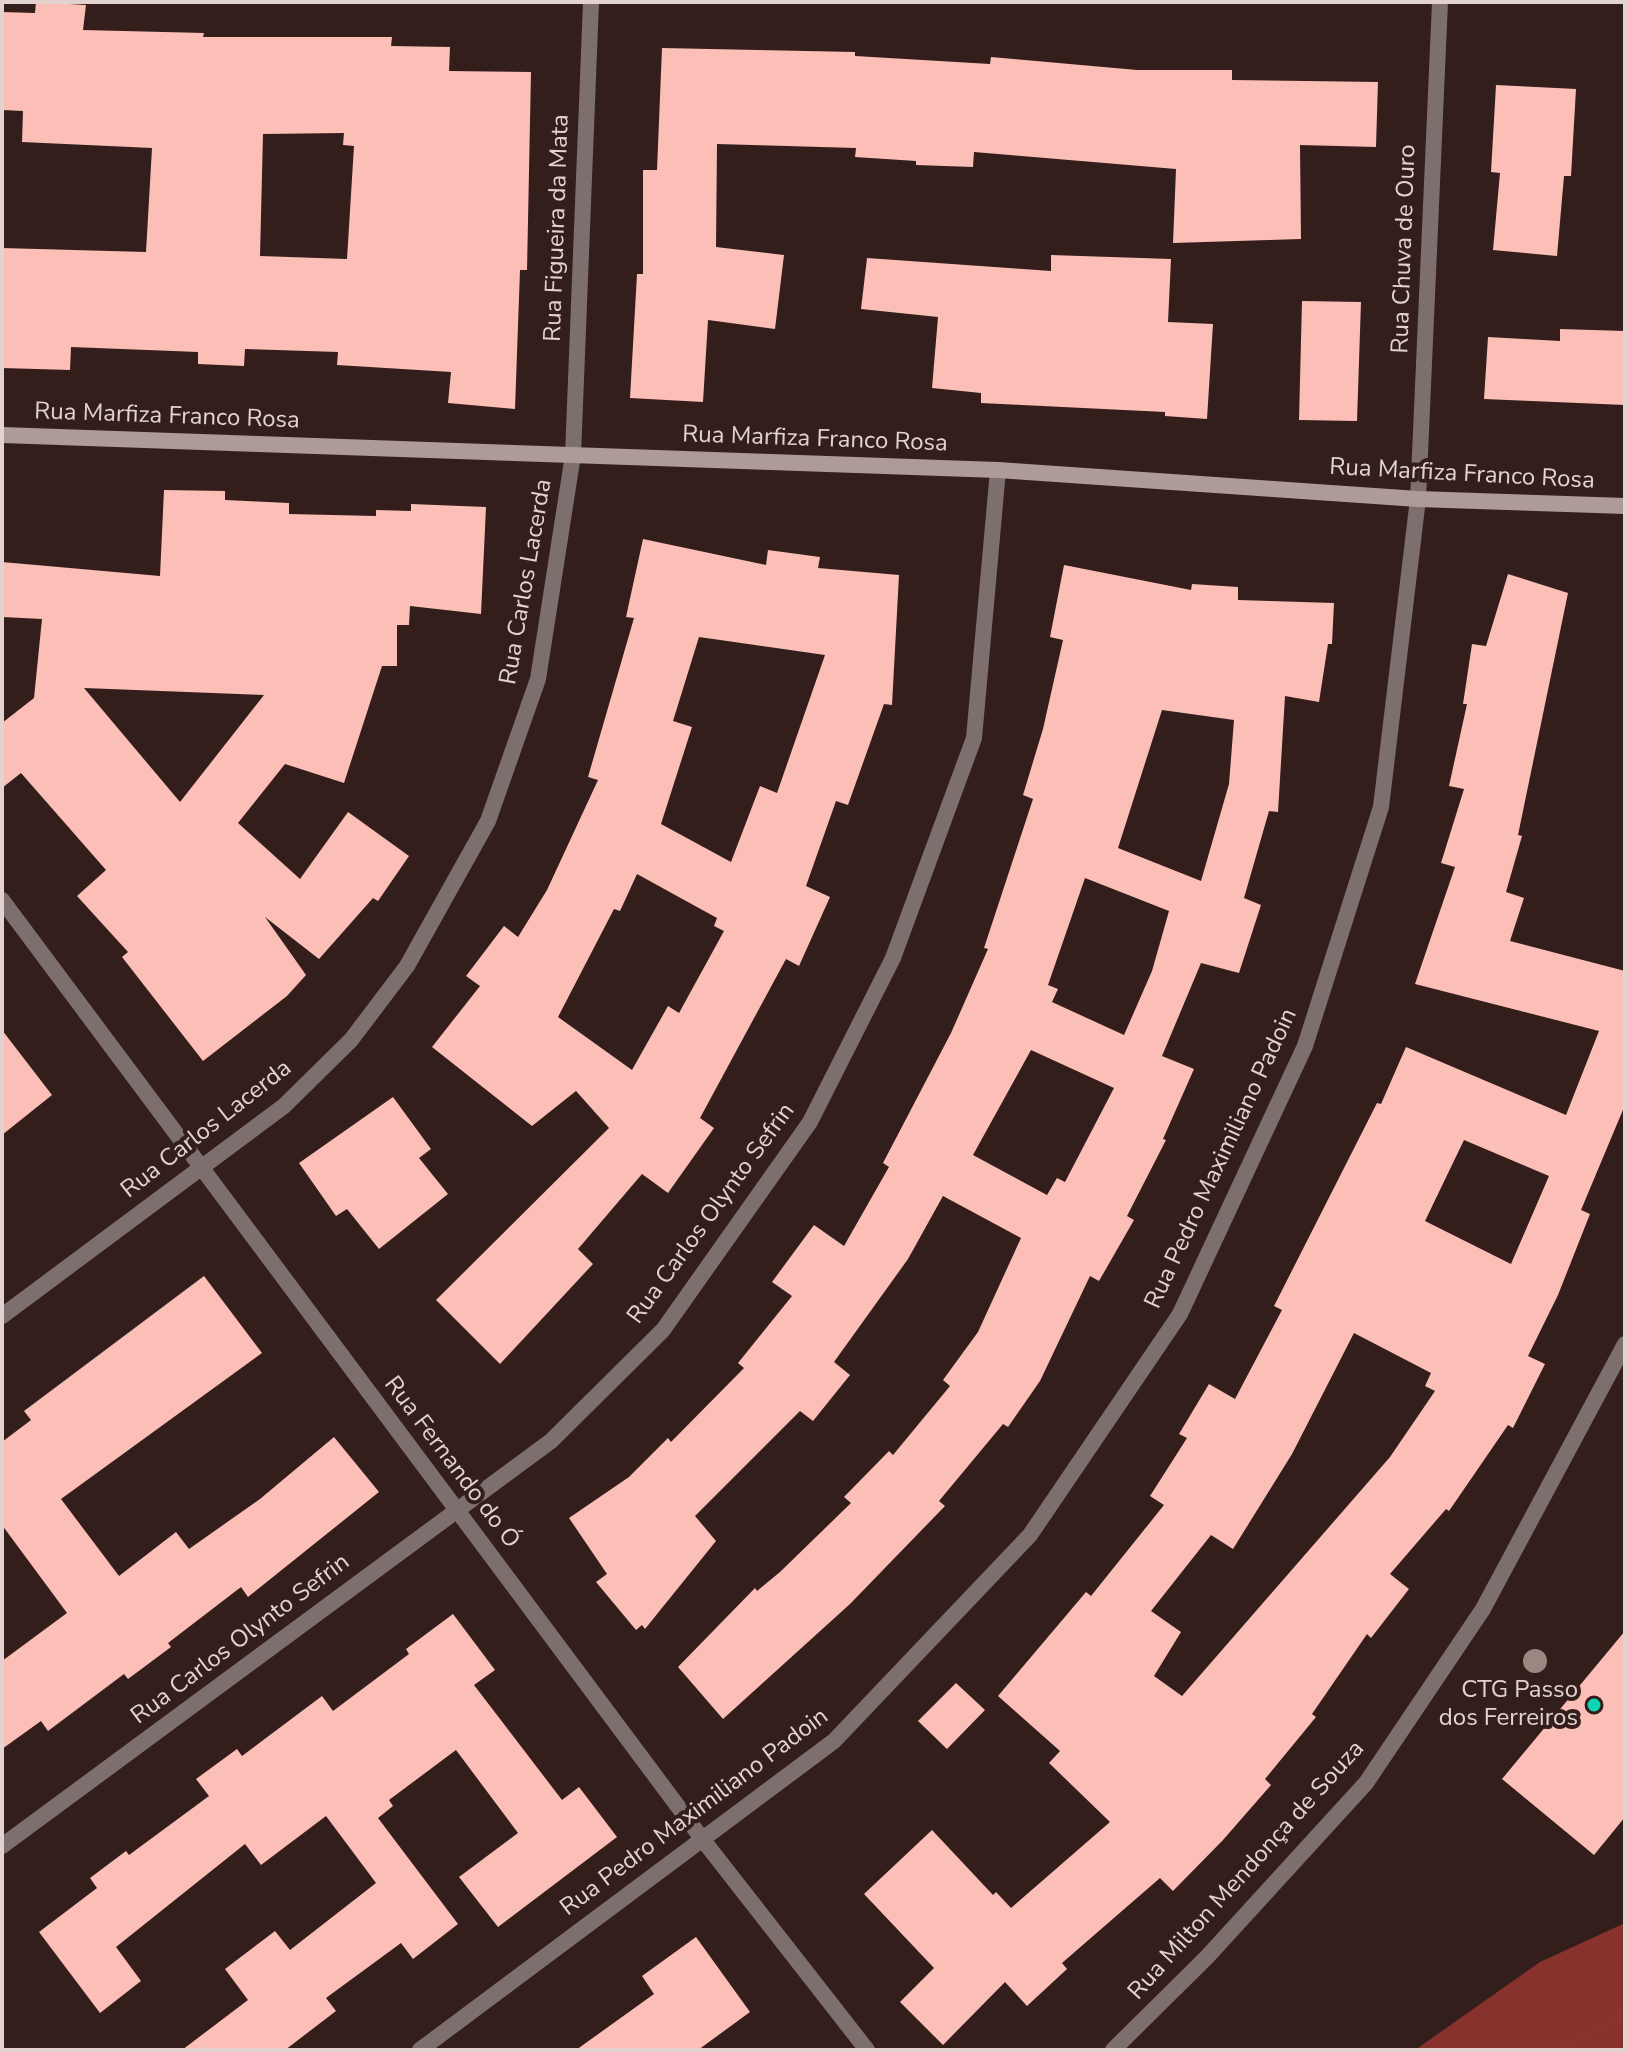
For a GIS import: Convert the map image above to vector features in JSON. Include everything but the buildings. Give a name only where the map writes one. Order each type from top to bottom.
[{"type":"street","name":"Rua Figueira da Mata","points":[[573,455],[591,2]]},
{"type":"street","name":"Rua Chuva de Ouro","points":[[1418,499],[1440,2]]},
{"type":"street","name":"Rua Marfiza Franco Rosa","points":[[2,435],[998,470],[1418,499],[1625,506]]},
{"type":"street","name":"Rua Carlos Lacerda","points":[[2,1316],[284,1106],[351,1040],[407,966],[488,821],[538,679],[573,455]]},
{"type":"street","name":"Rua Carlos Olynto Sefrin","points":[[2,1846],[551,1441],[663,1330],[810,1122],[893,958],[974,738],[998,470]]},
{"type":"street","name":"Rua Pedro Maximiliano Padoin","points":[[420,2050],[834,1741],[1030,1535],[1180,1314],[1305,1046],[1381,807],[1418,499]]},
{"type":"street","name":"Rua Fernando do Ó","points":[[2,900],[703,1840],[867,2050]]},
{"type":"street","name":"Rua Milton Mendonça de Souza","points":[[1113,2050],[1207,1957],[1366,1783],[1483,1609],[1625,1344]]},
{"type":"shaded area","points":[[1625,1923],[1625,2050],[1415,2050],[1540,1962]]},
{"type":"waterway","points":[[1557,2050],[1625,2013]]},
{"type":"place","name":"CTG Passo dos Ferreiros","points":[[1594,1705]]}]
